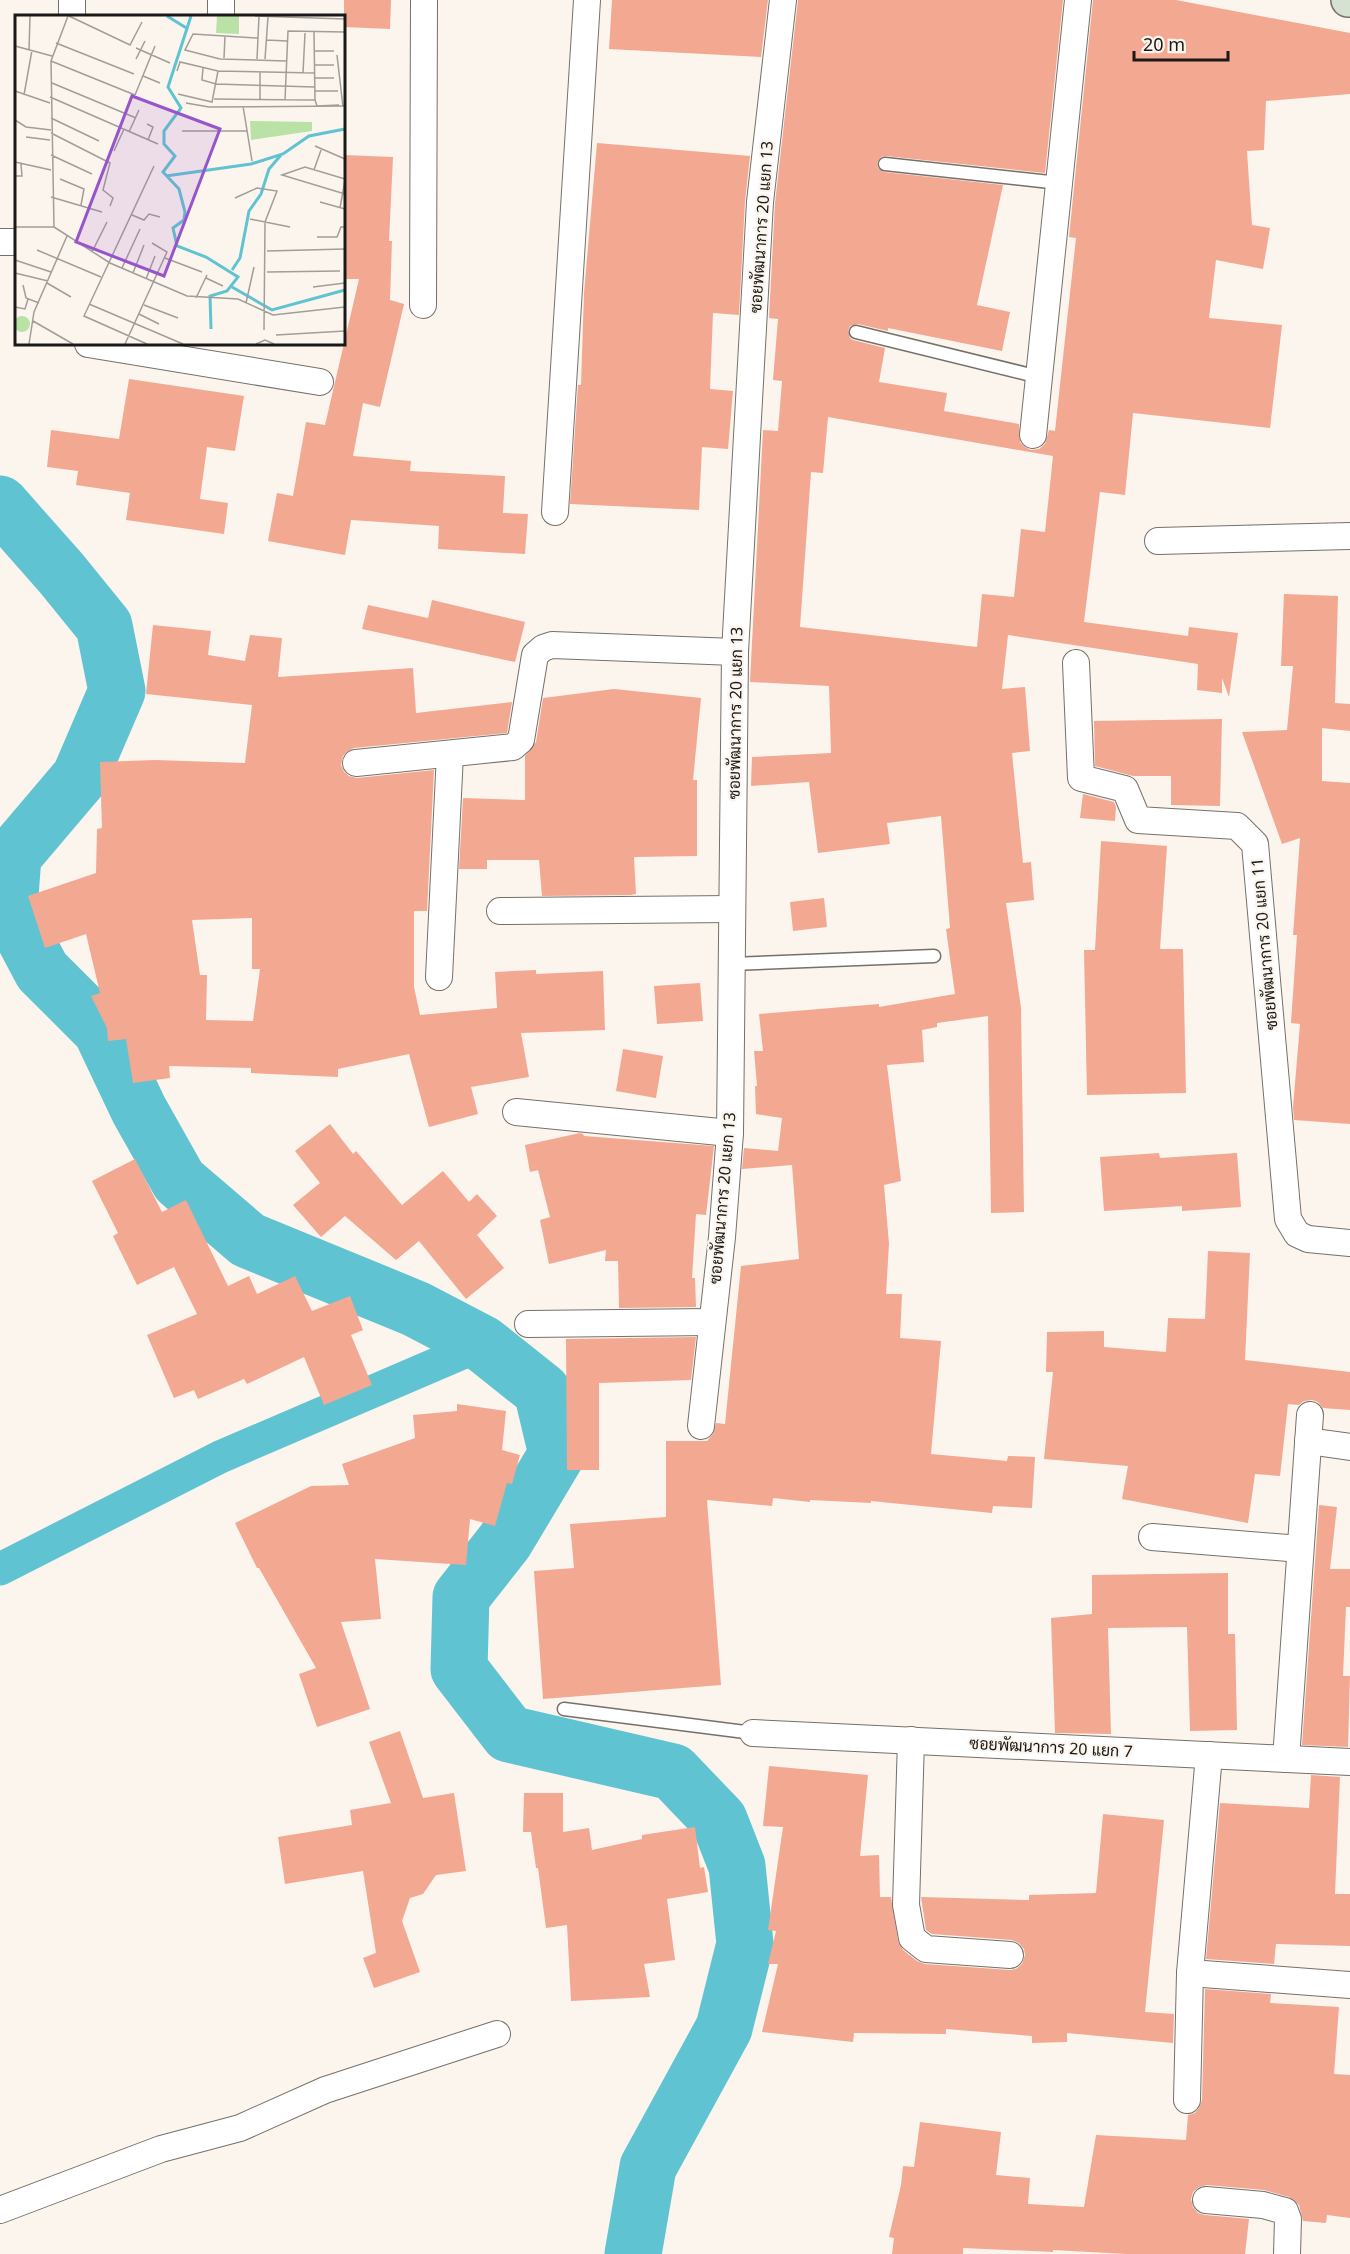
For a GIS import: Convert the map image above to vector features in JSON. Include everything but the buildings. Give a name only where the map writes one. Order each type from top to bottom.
[{"type":"street","points":[[220,0],[221,15]]},
{"type":"street","points":[[423,305],[424,0]]},
{"type":"street","points":[[555,512],[587,0]]},
{"type":"street","name":"ซอยพัฒนาการ 20 แยก 13","points":[[701,1426],[722,1237],[730,1133],[735,652],[760,202],[783,0]]},
{"type":"street","points":[[1033,435],[1078,0]]},
{"type":"street","points":[[94,345],[320,382]]},
{"type":"street","points":[[1158,542],[1350,536]]},
{"type":"street","points":[[356,763],[513,747],[518,744],[521,740],[535,655],[543,648],[552,645],[735,652]]},
{"type":"street","name":"ซอยพัฒนาการ 20 แยก 11","points":[[1076,663],[1081,778],[1125,789],[1138,820],[1237,825],[1255,844],[1288,1219],[1297,1234],[1308,1239],[1350,1243]]},
{"type":"street","points":[[439,977],[450,754]]},
{"type":"street","points":[[500,911],[732,909]]},
{"type":"street","points":[[516,1112],[730,1133]]},
{"type":"street","points":[[528,1324],[711,1322]]},
{"type":"street","points":[[1286,1759],[1310,1415]]},
{"type":"street","points":[[1308,1442],[1350,1447]]},
{"type":"street","points":[[1152,1537],[1300,1549]]},
{"type":"street","name":"ซอยพัฒนาการ 20 แยก 7","points":[[753,1733],[1350,1762]]},
{"type":"street","points":[[911,1740],[906,1905],[912,1938],[926,1949],[1010,1955]]},
{"type":"street","points":[[1187,2100],[1190,1973],[1209,1755]]},
{"type":"street","points":[[1190,1973],[1350,1984]]},
{"type":"street","points":[[0,2210],[161,2149],[240,2128],[325,2090],[497,2034]]},
{"type":"street","points":[[1206,2200],[1263,2205],[1285,2211],[1288,2219],[1287,2254]]},
{"type":"lane","points":[[885,164],[1059,183]]},
{"type":"lane","points":[[856,332],[1040,377]]},
{"type":"lane","points":[[731,964],[934,956]]},
{"type":"lane","points":[[564,1709],[753,1733]]},
{"type":"waterway","points":[[0,504],[104,626],[117,691],[80,777],[13,856],[9,909],[42,971],[101,1030],[139,1110],[179,1181],[248,1240],[416,1309],[483,1344],[542,1391],[557,1454],[505,1541],[461,1597],[459,1669],[509,1734],[673,1772],[719,1820],[737,1866],[745,1944],[724,2028],[648,2167],[633,2254]]},
{"type":"waterway","points":[[0,1569],[220,1457],[483,1344]]}]
